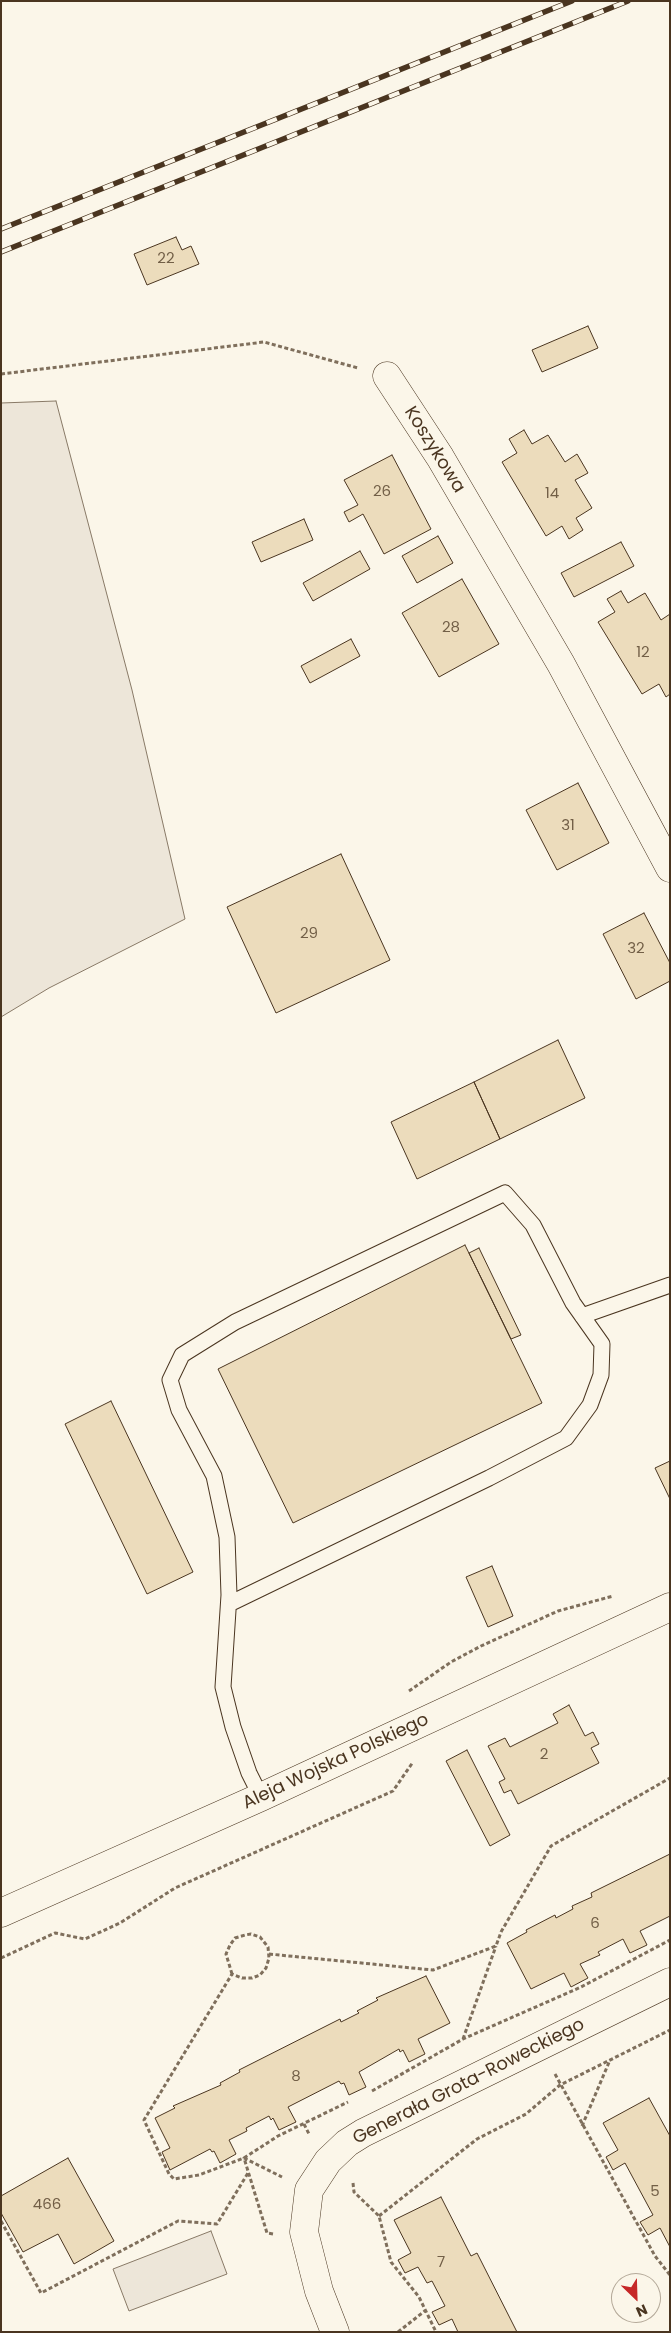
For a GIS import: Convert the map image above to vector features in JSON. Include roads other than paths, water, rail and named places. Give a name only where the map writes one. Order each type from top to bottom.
[{"type":"street","name":"Koszykowa","points":[[387,376],[440,457],[561,664],[670,868]]},
{"type":"street","name":"Aleja Wojska Polskiego","points":[[1,1914],[261,1797],[670,1607]]},
{"type":"street","name":"Generała Grota-Roweckiego","points":[[335,2332],[319,2291],[304,2232],[309,2190],[328,2160],[347,2143],[540,2045],[670,1982]]},
{"type":"lane","points":[[229,1604],[489,1478],[566,1438],[590,1405],[601,1375],[602,1344],[573,1303],[533,1225],[505,1193],[236,1322],[182,1355],[170,1380],[179,1410],[214,1476],[227,1537],[229,1604],[223,1687],[233,1727],[261,1797]]},
{"type":"lane","points":[[582,1316],[670,1285]]},
{"type":"railway","points":[[1,229],[572,1]]},
{"type":"railway","points":[[1,252],[628,1]]}]
